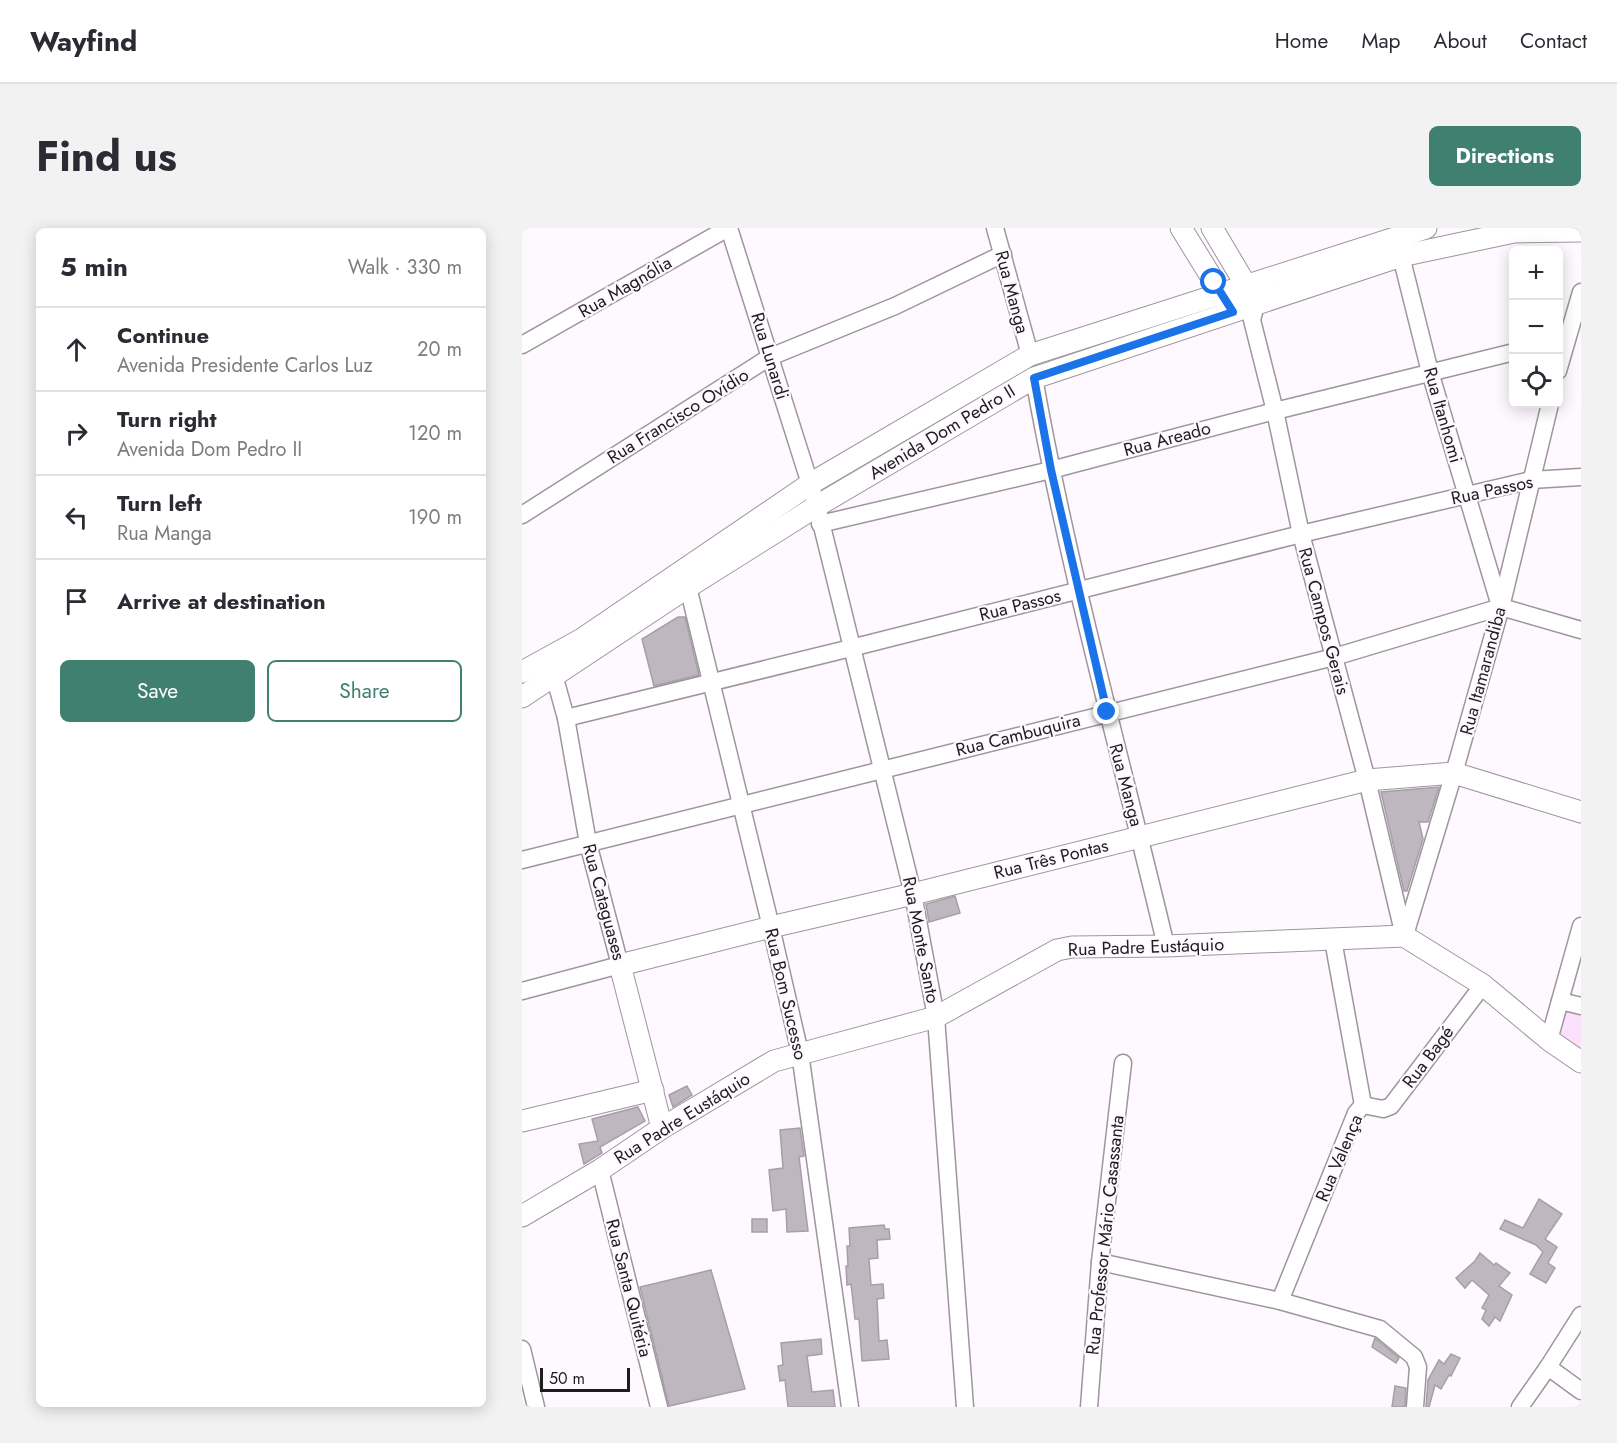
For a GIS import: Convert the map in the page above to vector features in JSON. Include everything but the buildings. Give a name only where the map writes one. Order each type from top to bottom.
[{"type":"main road","points":[[1181,228],[1233,312]]},
{"type":"main road","points":[[1212,228],[1256,305]]},
{"type":"main road","name":"Avenida Dom Pedro II","points":[[522,672],[582,639],[810,484],[1030,355],[1426,228]]},
{"type":"main road","name":"Avenida Dom Pedro II","points":[[522,697],[687,587],[818,515],[1034,378],[1401,256],[1471,239],[1514,232],[1581,231]]},
{"type":"main road","name":"Rua Três Pontas","points":[[620,965],[1367,780],[1454,773],[1581,812]]},
{"type":"main road","points":[[1404,936],[1483,985],[1548,1040],[1581,1062]]},
{"type":"main road","name":"Rua Padre Eustáquio","points":[[522,1216],[774,1061],[936,1017],[1057,950],[1072,947],[1166,946],[1404,936]]},
{"type":"main road","name":"Rua Cataguases","points":[[620,965],[662,1128]]},
{"type":"main road","points":[[522,1121],[653,1090]]},
{"type":"street","name":"Rua Magnólia","points":[[522,345],[728,228]]},
{"type":"street","name":"Rua Lunardi","points":[[728,228],[810,484]]},
{"type":"street","name":"Rua Manga","points":[[995,228],[1030,355]]},
{"type":"street","name":"Rua Francisco Ovídio","points":[[522,515],[770,357],[895,306],[1003,254]]},
{"type":"street","name":"Rua Itanhomi","points":[[1401,256],[1430,372],[1501,607]]},
{"type":"street","points":[[1563,356],[1581,292]]},
{"type":"street","name":"Rua Campos Gerais","points":[[1256,305],[1252,320],[1275,411],[1301,534],[1367,780],[1404,936]]},
{"type":"street","name":"Rua Areado","points":[[818,515],[1051,470],[1275,411],[1509,353]]},
{"type":"street","name":"Rua Manga","points":[[1034,378],[1051,470],[1078,590],[1166,946]]},
{"type":"street","name":"Rua Itamarandiba","points":[[1404,936],[1454,773],[1501,607],[1549,408]]},
{"type":"street","name":"Rua Passos","points":[[566,718],[1301,534],[1531,480],[1581,477]]},
{"type":"street","name":"Rua Monte Santo","points":[[810,484],[913,894],[936,1017],[965,1407]]},
{"type":"street","name":"Rua Bom Sucesso","points":[[687,587],[712,682],[800,1053],[850,1407]]},
{"type":"street","points":[[1501,607],[1581,630]]},
{"type":"street","name":"Rua Cambuquira","points":[[522,860],[1334,657],[1501,607]]},
{"type":"street","name":"Rua Cataguases","points":[[554,675],[566,718],[588,843],[620,965]]},
{"type":"street","points":[[1548,1040],[1581,926]]},
{"type":"street","name":"Rua Valença","points":[[1280,1301],[1356,1113],[1363,1105],[1334,940]]},
{"type":"street","name":"Rua Três Pontas","points":[[522,992],[620,965]]},
{"type":"street","name":"Rua Bagé","points":[[1363,1105],[1383,1109],[1392,1106],[1483,985]]},
{"type":"street","points":[[1560,1001],[1581,1006]]},
{"type":"street","name":"Rua Professor Mário Casassanta","points":[[1089,1407],[1100,1262],[1124,1063]]},
{"type":"street","name":"Rua Santa Quitéria","points":[[600,1170],[658,1407]]},
{"type":"street","points":[[1100,1262],[1280,1301],[1380,1329],[1414,1357],[1418,1367],[1415,1407]]},
{"type":"street","points":[[1520,1407],[1581,1315]]},
{"type":"street","points":[[522,1349],[536,1407]]},
{"type":"street","points":[[1548,1367],[1581,1391]]},
{"type":"shaded area","points":[[1560,1001],[1581,1006],[1581,1062],[1549,1040]]},
{"type":"route","points":[[1107,712],[1051,470],[1034,378],[1233,312],[1214,282]]}]
